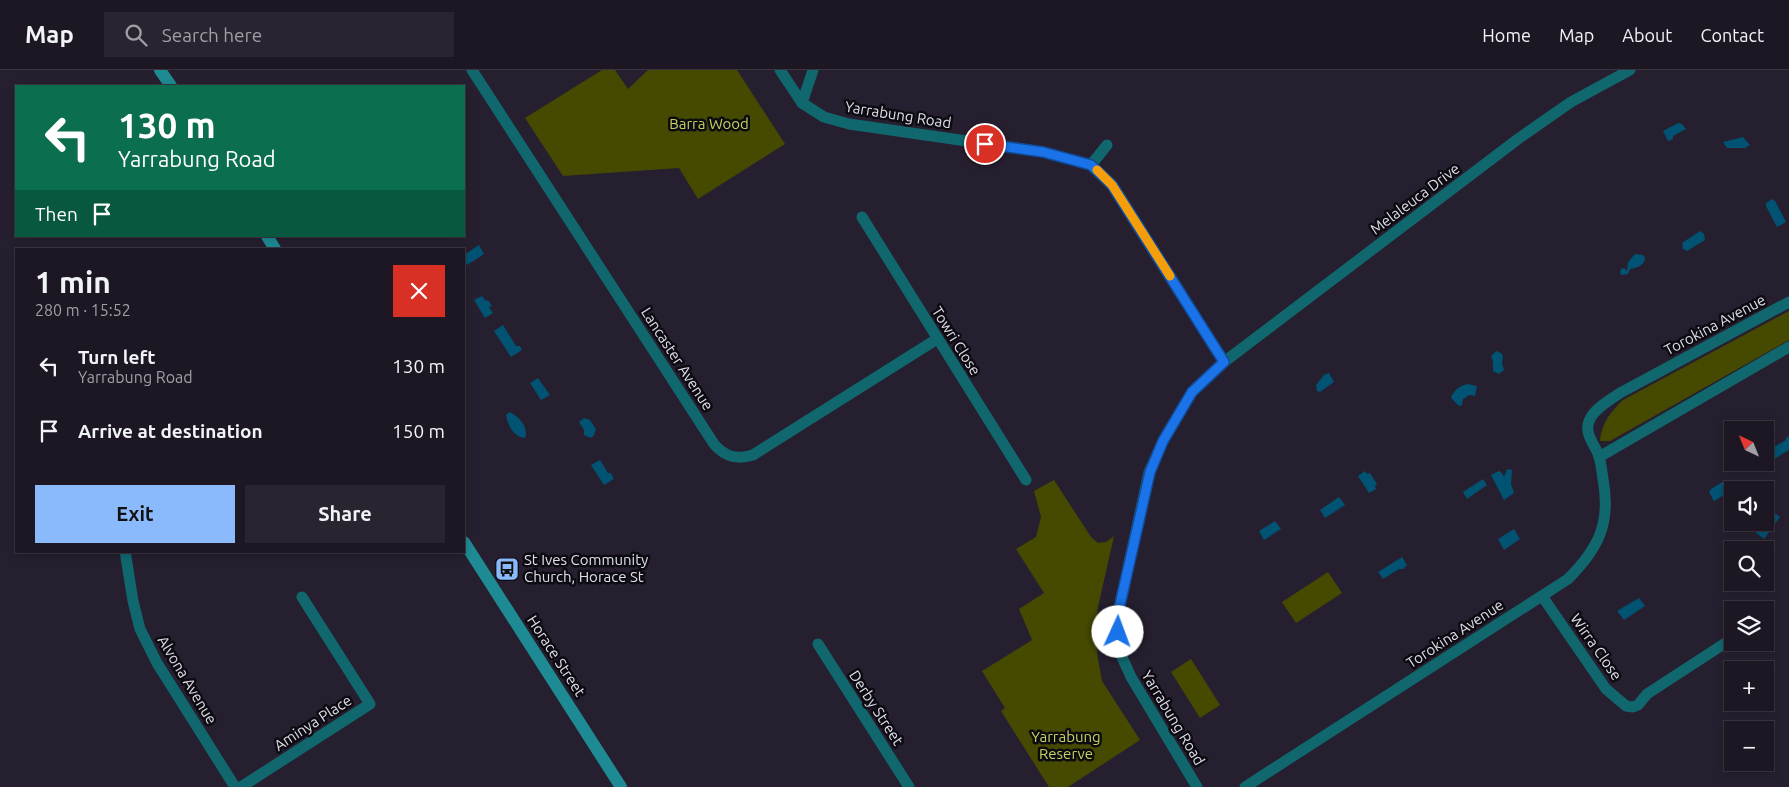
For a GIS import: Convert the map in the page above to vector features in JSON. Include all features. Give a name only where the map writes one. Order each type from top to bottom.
[{"type":"main road","points":[[160,70],[170,85]]},
{"type":"main road","points":[[268,237],[274,248]]},
{"type":"main road","name":"Horace Street","points":[[465,544],[621,787]]},
{"type":"street","name":"Lancaster Avenue","points":[[472,70],[714,444],[722,453],[742,459],[754,455],[938,339]]},
{"type":"street","name":"Yarrabung Road","points":[[780,70],[802,103],[824,116],[849,124],[1043,152],[1091,165],[1112,185],[1224,362],[1192,392],[1163,441],[1150,472],[1119,609],[1118,632],[1121,655],[1131,677],[1197,787]]},
{"type":"street","points":[[802,103],[813,70]]},
{"type":"street","name":"Melaleuca Drive","points":[[1224,362],[1518,139],[1571,102],[1630,70]]},
{"type":"street","points":[[1091,165],[1107,145]]},
{"type":"street","name":"Towri Close","points":[[862,217],[1026,480]]},
{"type":"street","name":"Torokina Avenue","points":[[1245,787],[1568,579],[1583,564],[1596,544],[1606,509],[1606,494],[1599,456],[1591,443],[1588,431],[1590,417],[1620,393],[1789,302]]},
{"type":"street","points":[[1599,456],[1789,347]]},
{"type":"street","name":"Alvona Avenue","points":[[125,553],[133,602],[140,629],[157,663],[235,787]]},
{"type":"street","name":"Wirra Close","points":[[1542,596],[1606,689],[1626,706],[1633,707],[1638,705],[1647,694],[1724,644]]},
{"type":"street","name":"Aminya Place","points":[[241,787],[370,704],[302,597]]},
{"type":"street","name":"Derby Street","points":[[818,644],[909,787]]},
{"type":"green space","name":"Barra Wood","points":[[602,70],[615,70],[628,89],[648,70],[737,70],[785,144],[698,199],[679,168],[563,176],[525,118]]},
{"type":"green space","points":[[1789,311],[1789,340],[1610,441],[1600,441],[1602,429],[1607,418],[1623,400]]},
{"type":"green space","name":"Yarrabung Reserve","points":[[1054,480],[1091,537],[1098,543],[1106,542],[1114,536],[1098,607],[1095,634],[1098,659],[1102,681],[1140,740],[1068,787],[1049,787],[1001,711],[1005,708],[982,671],[1032,640],[1019,609],[1044,593],[1016,549],[1036,537],[1041,517],[1034,491]]},
{"type":"green space","points":[[1328,572],[1342,593],[1296,623],[1282,602]]},
{"type":"green space","points":[[1191,659],[1220,705],[1200,718],[1171,672]]},
{"type":"water","points":[[1678,123],[1682,124],[1686,129],[1668,141],[1663,131]]},
{"type":"water","points":[[1743,137],[1750,145],[1745,148],[1727,148],[1723,142]]},
{"type":"water","points":[[1772,199],[1775,201],[1786,222],[1777,227],[1766,206],[1766,203]]},
{"type":"water","points":[[1700,231],[1704,234],[1705,240],[1687,251],[1683,249],[1682,243]]},
{"type":"water","points":[[479,245],[484,254],[467,265],[465,254]]},
{"type":"water","points":[[1635,254],[1643,255],[1645,258],[1644,263],[1630,269],[1628,274],[1622,275],[1620,273],[1621,269],[1624,268],[1627,271],[1628,262]]},
{"type":"water","points":[[482,296],[492,306],[489,307],[493,313],[485,318],[474,300]]},
{"type":"water","points":[[503,325],[516,346],[520,346],[522,350],[511,357],[494,331]]},
{"type":"water","points":[[1496,351],[1503,356],[1504,370],[1499,374],[1493,371],[1491,356]]},
{"type":"water","points":[[1329,373],[1334,382],[1320,392],[1317,391],[1316,385],[1324,375]]},
{"type":"water","points":[[538,378],[550,395],[541,400],[530,383]]},
{"type":"water","points":[[1467,384],[1477,386],[1475,396],[1469,395],[1463,399],[1462,405],[1459,406],[1451,398],[1457,389]]},
{"type":"water","points":[[510,412],[524,426],[526,430],[525,438],[518,436],[510,427],[506,415]]},
{"type":"water","points":[[584,418],[590,420],[596,429],[591,438],[584,435],[584,430],[579,422]]},
{"type":"water","points":[[1789,436],[1789,450],[1774,459],[1774,447],[1786,440]]},
{"type":"water","points":[[600,460],[614,479],[604,485],[591,465]]},
{"type":"water","points":[[1507,469],[1512,470],[1511,484],[1514,493],[1504,500],[1491,475],[1499,471],[1504,477]]},
{"type":"water","points":[[1365,471],[1367,474],[1370,473],[1377,484],[1375,486],[1376,489],[1369,493],[1358,476]]},
{"type":"water","points":[[1483,479],[1487,485],[1467,499],[1463,492]]},
{"type":"water","points":[[1724,481],[1724,495],[1714,501],[1709,492]]},
{"type":"water","points":[[1339,497],[1345,505],[1325,518],[1320,510]]},
{"type":"water","points":[[1774,512],[1780,517],[1774,525]]},
{"type":"water","points":[[1275,521],[1281,529],[1264,540],[1259,531]]},
{"type":"water","points":[[1514,529],[1520,539],[1504,550],[1498,539]]},
{"type":"water","points":[[1756,531],[1770,531],[1764,539]]},
{"type":"water","points":[[1402,557],[1407,565],[1383,579],[1378,572]]},
{"type":"water","points":[[1639,598],[1645,606],[1624,620],[1617,611]]},
{"type":"slow traffic","points":[[1097,170],[1112,185],[1170,276]]},
{"type":"place","name":"St Ives Community Church, Horace St","points":[[507,569]]},
{"type":"route","points":[[985,144],[1043,152],[1091,165],[1112,185],[1224,362],[1192,392],[1163,441],[1150,472],[1119,609],[1118,632]]}]
